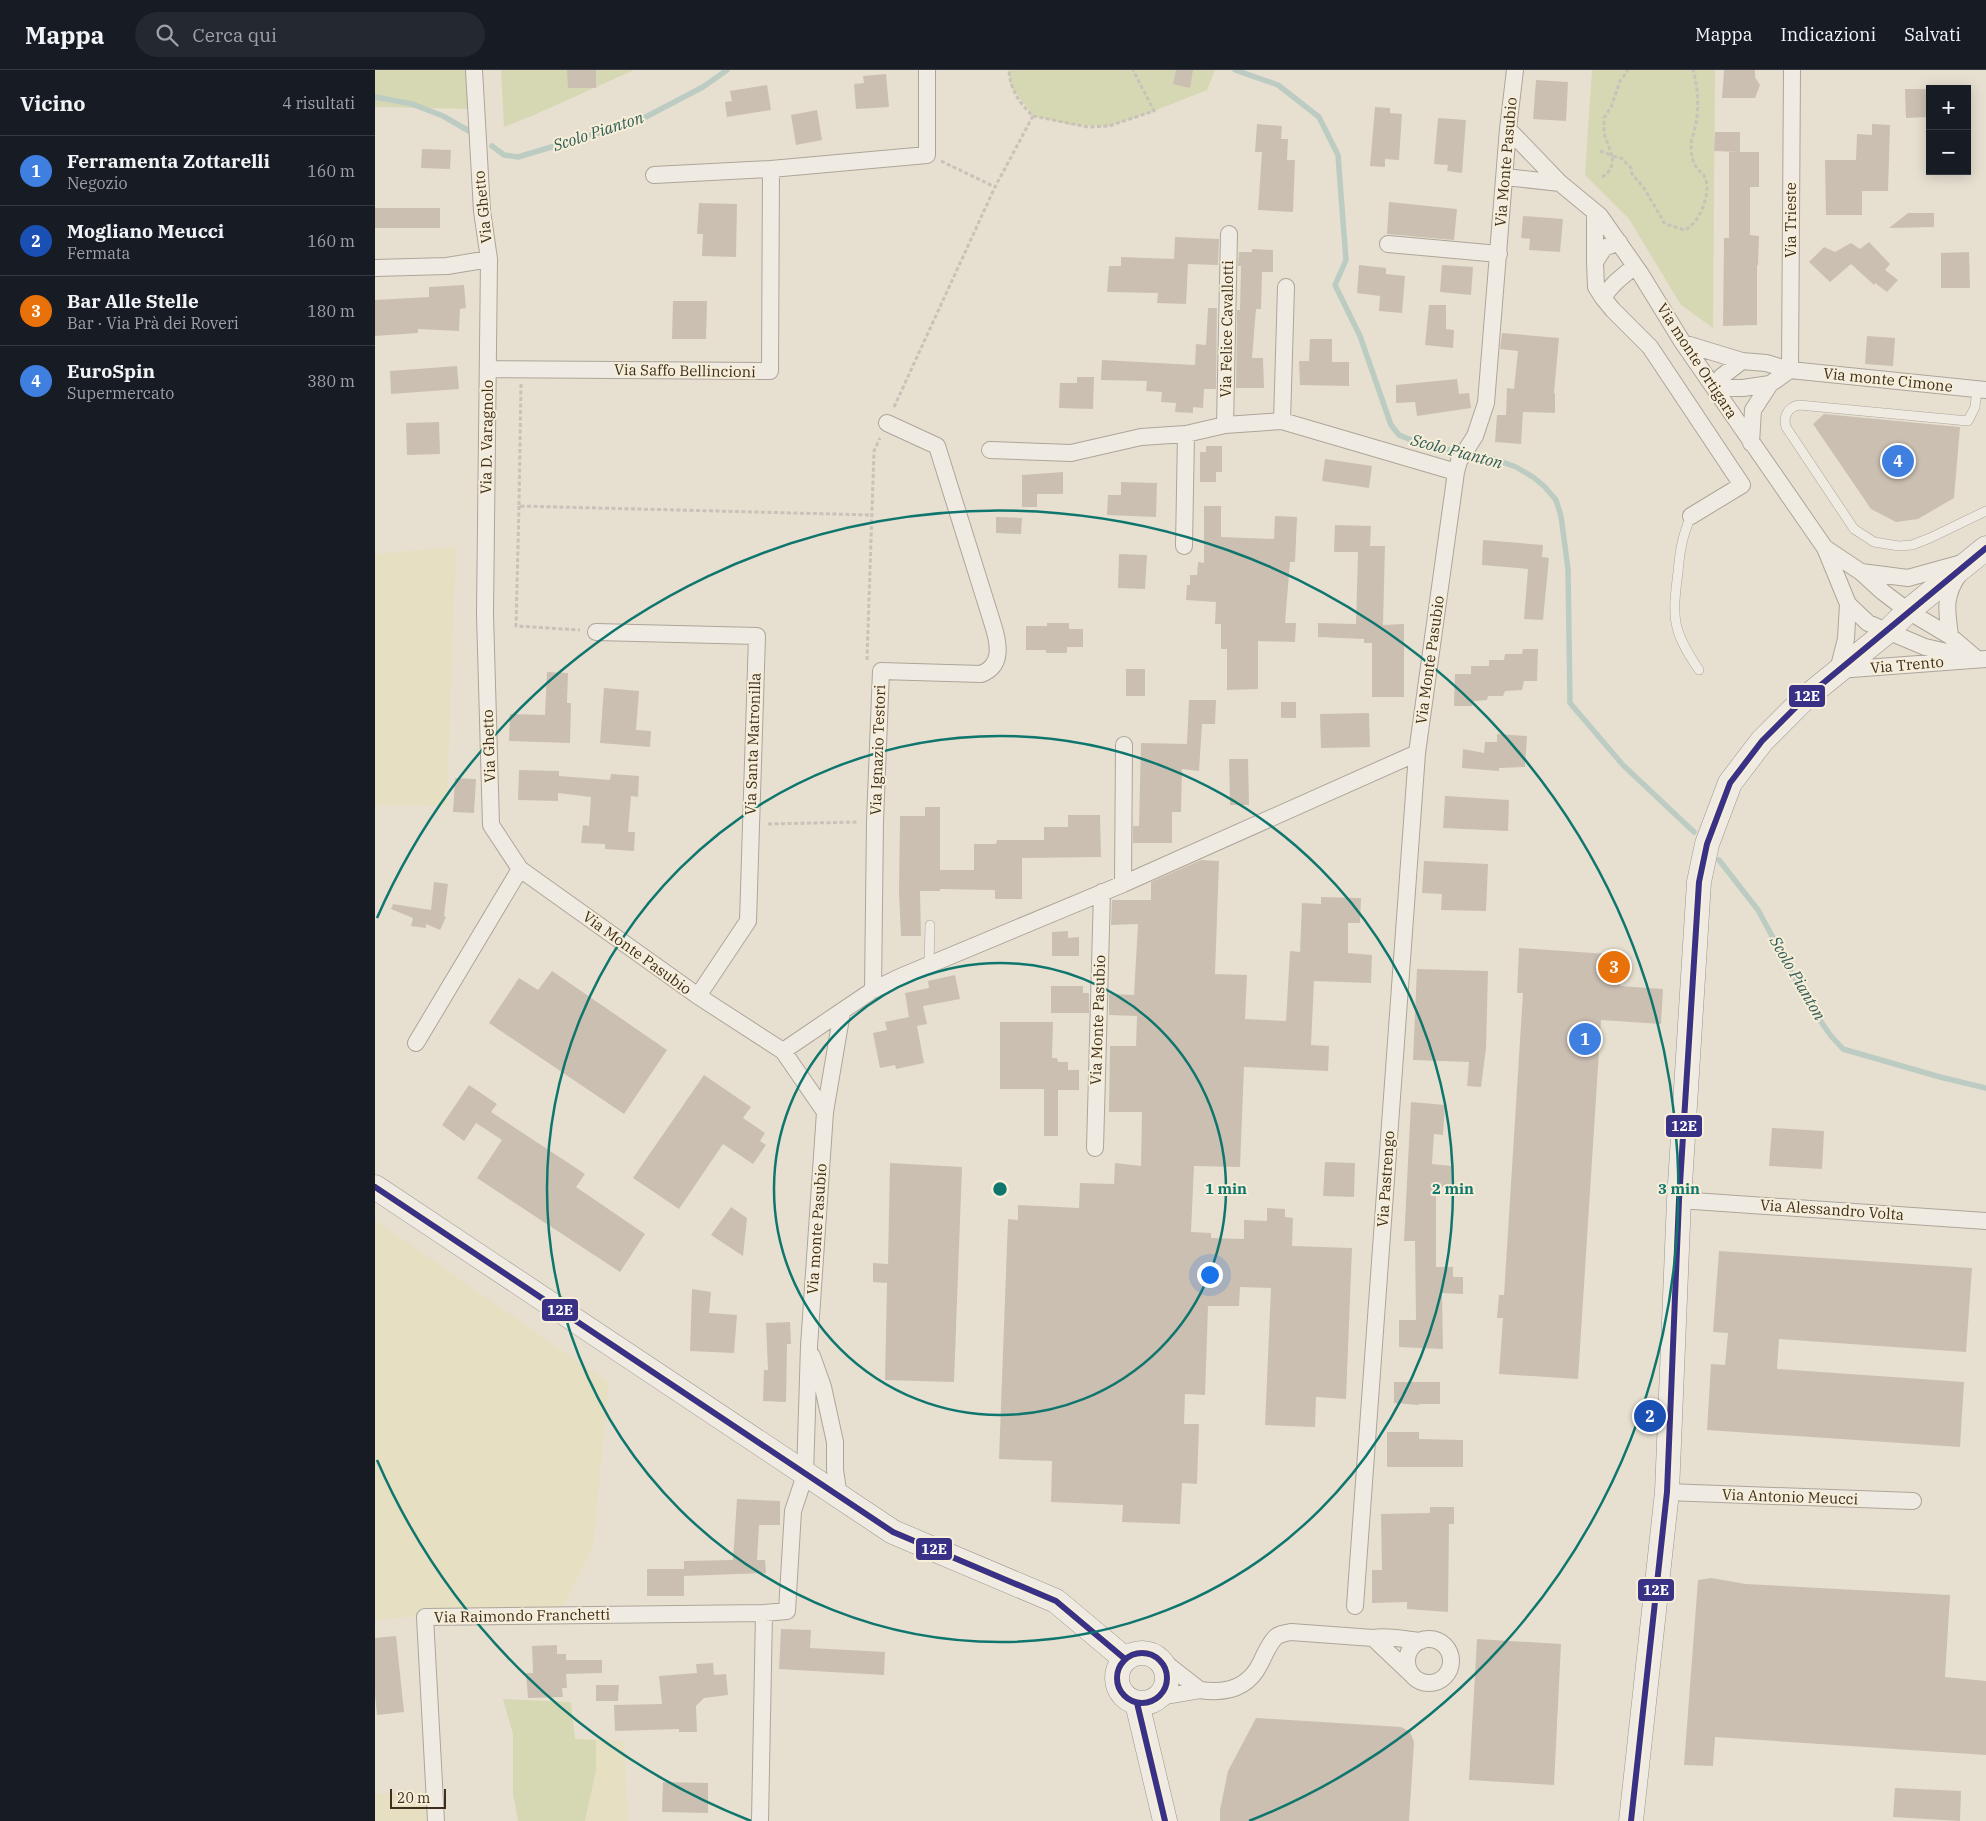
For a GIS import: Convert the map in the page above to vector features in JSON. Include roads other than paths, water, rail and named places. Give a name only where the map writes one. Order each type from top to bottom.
[{"type":"main road","points":[[1631,1821],[1667,1492],[1679,1200],[1698,900],[1707,844],[1730,783],[1746,760],[1779,722],[1838,670],[1888,631],[1908,611],[1986,548]]},
{"type":"main road","points":[[375,1187],[893,1532],[1054,1600],[1125,1659]]},
{"type":"main road","points":[[1139,1652],[1148,1653],[1159,1658],[1166,1668],[1167,1684],[1148,1700],[1130,1700],[1123,1695],[1116,1681],[1117,1673],[1125,1659],[1139,1652]]},
{"type":"main road","points":[[1148,1700],[1165,1821]]},
{"type":"street","name":"Via Ghetto","points":[[375,268],[447,266],[489,259],[481,211],[474,70]]},
{"type":"street","points":[[654,175],[771,169],[927,155],[927,70]]},
{"type":"street","name":"Via Monte Pasubio","points":[[1417,753],[1458,466],[1475,436],[1486,403],[1508,130],[1515,70]]},
{"type":"street","name":"Via Trieste","points":[[1790,370],[1792,70]]},
{"type":"street","name":"Via monte Ortigara","points":[[1508,130],[1560,183],[1600,216],[1751,443],[1825,548],[1848,604],[1868,623],[1888,631]]},
{"type":"street","name":"Via Saffo Bellincioni","points":[[488,369],[770,372],[771,169]]},
{"type":"street","points":[[1505,177],[1560,183]]},
{"type":"street","points":[[1595,212],[1596,288],[1605,295],[1617,315],[1650,347],[1742,485],[1691,516]]},
{"type":"street","name":"Via Felice Cavallotti","points":[[1225,425],[1229,234]]},
{"type":"street","points":[[1595,262],[1604,248],[1619,242]]},
{"type":"street","points":[[1388,244],[1499,254]]},
{"type":"street","name":"Via D. Varagnolo","points":[[485,614],[489,259]]},
{"type":"street","points":[[1605,295],[1617,280],[1635,266]]},
{"type":"street","points":[[1605,295],[1621,286],[1636,285],[1649,287]]},
{"type":"street","points":[[1282,421],[1286,287]]},
{"type":"street","name":"Via monte Cimone","points":[[1683,342],[1741,361],[1766,363],[1790,370],[1981,389]]},
{"type":"street","points":[[1741,361],[1721,376],[1716,388],[1770,384]]},
{"type":"street","points":[[1751,443],[1753,410],[1770,384],[1790,370]]},
{"type":"street","points":[[989,450],[1071,453],[1141,437],[1186,434],[1225,425],[1282,421],[1458,466]]},
{"type":"street","name":"Via Ignazio Testori","points":[[873,990],[875,821],[881,671],[981,674],[992,668],[998,656],[997,637],[937,446],[887,423]]},
{"type":"street","points":[[1184,546],[1186,434]]},
{"type":"street","name":"Via monte Ortigara","points":[[1825,548],[1861,572],[1908,611]]},
{"type":"street","name":"Via monte Ortigara","points":[[1861,572],[1908,578],[1967,562]]},
{"type":"street","name":"Via Trento","points":[[1950,636],[1947,609],[1950,587],[1967,562]]},
{"type":"street","name":"Via monte Ortigara","points":[[1838,670],[1846,639],[1848,604]]},
{"type":"street","name":"Via Trento","points":[[1908,611],[1950,636],[1981,659]]},
{"type":"street","name":"Via Ghetto","points":[[485,614],[491,825],[521,869]]},
{"type":"street","name":"Via Trento","points":[[1888,631],[1925,648],[1981,659]]},
{"type":"street","name":"Via Santa Matronilla","points":[[597,632],[757,636],[748,921],[698,996]]},
{"type":"street","name":"Via Trento","points":[[1838,670],[1981,659]]},
{"type":"street","points":[[1123,884],[1124,745]]},
{"type":"street","points":[[825,1112],[783,1050],[873,990],[929,964],[1123,884],[1417,753]]},
{"type":"street","name":"Via Pastrengo","points":[[1355,1606],[1417,753]]},
{"type":"street","points":[[416,1043],[521,869]]},
{"type":"street","name":"Via Monte Pasubio","points":[[521,869],[698,996],[783,1050]]},
{"type":"street","name":"Via Monte Pasubio","points":[[1095,1148],[1102,892]]},
{"type":"street","name":"Via monte Pasubio","points":[[805,1475],[809,1346],[825,1112],[842,1012]]},
{"type":"street","name":"Via Alessandro Volta","points":[[1679,1200],[1986,1221]]},
{"type":"street","name":"Via monte Pasubio","points":[[809,1346],[823,1387],[835,1442],[835,1470],[839,1497]]},
{"type":"street","name":"Via Raimondo Franchetti","points":[[436,1821],[425,1617],[764,1613],[787,1611],[793,1511],[805,1475]]},
{"type":"street","name":"Via Antonio Meucci","points":[[1667,1492],[1913,1502]]},
{"type":"street","points":[[760,1821],[764,1613]]},
{"type":"street","points":[[1148,1700],[1200,1690],[1229,1691],[1240,1686],[1258,1669],[1274,1638],[1283,1633],[1300,1632],[1373,1638],[1385,1636],[1402,1640],[1431,1640],[1444,1645],[1451,1664],[1445,1677],[1438,1681],[1423,1682],[1411,1674],[1373,1638]]},
{"type":"street","points":[[1411,1674],[1407,1660],[1409,1652],[1412,1646],[1421,1641]]},
{"type":"street","points":[[1159,1658],[1200,1690]]},
{"type":"lane","points":[[1981,389],[1968,421],[1799,404],[1790,409],[1784,422],[1854,529],[1874,542],[1899,546],[1912,544],[1930,538],[1986,511]]},
{"type":"lane","points":[[1691,516],[1682,536],[1673,606],[1674,619],[1683,646],[1699,670]]},
{"type":"lane","points":[[929,964],[930,925]]},
{"type":"waterway","name":"Scolo Pianton","points":[[492,146],[504,155],[518,157],[638,121],[703,87],[727,70]]},
{"type":"waterway","name":"Scolo Pianton","points":[[1235,70],[1278,85],[1319,117],[1338,155],[1346,260],[1335,285],[1360,336],[1391,425],[1399,435],[1411,440],[1472,456],[1494,459],[1516,467],[1533,477],[1556,500],[1561,516],[1568,569],[1570,703],[1623,765],[1694,832]]},
{"type":"waterway","name":"Scolo Pianton","points":[[375,97],[412,104],[443,116],[469,131]]},
{"type":"waterway","name":"Scolo Pianton","points":[[1719,860],[1758,910],[1810,1006],[1831,1036],[1843,1049],[1986,1088]]},
{"type":"place","name":"EuroSpin","points":[[1898,461]]},
{"type":"place","name":"Bar Alle Stelle","points":[[1614,967]]},
{"type":"place","name":"Ferramenta Zottarelli","points":[[1585,1039]]},
{"type":"place","name":"Mogliano Meucci","points":[[1650,1416]]}]
